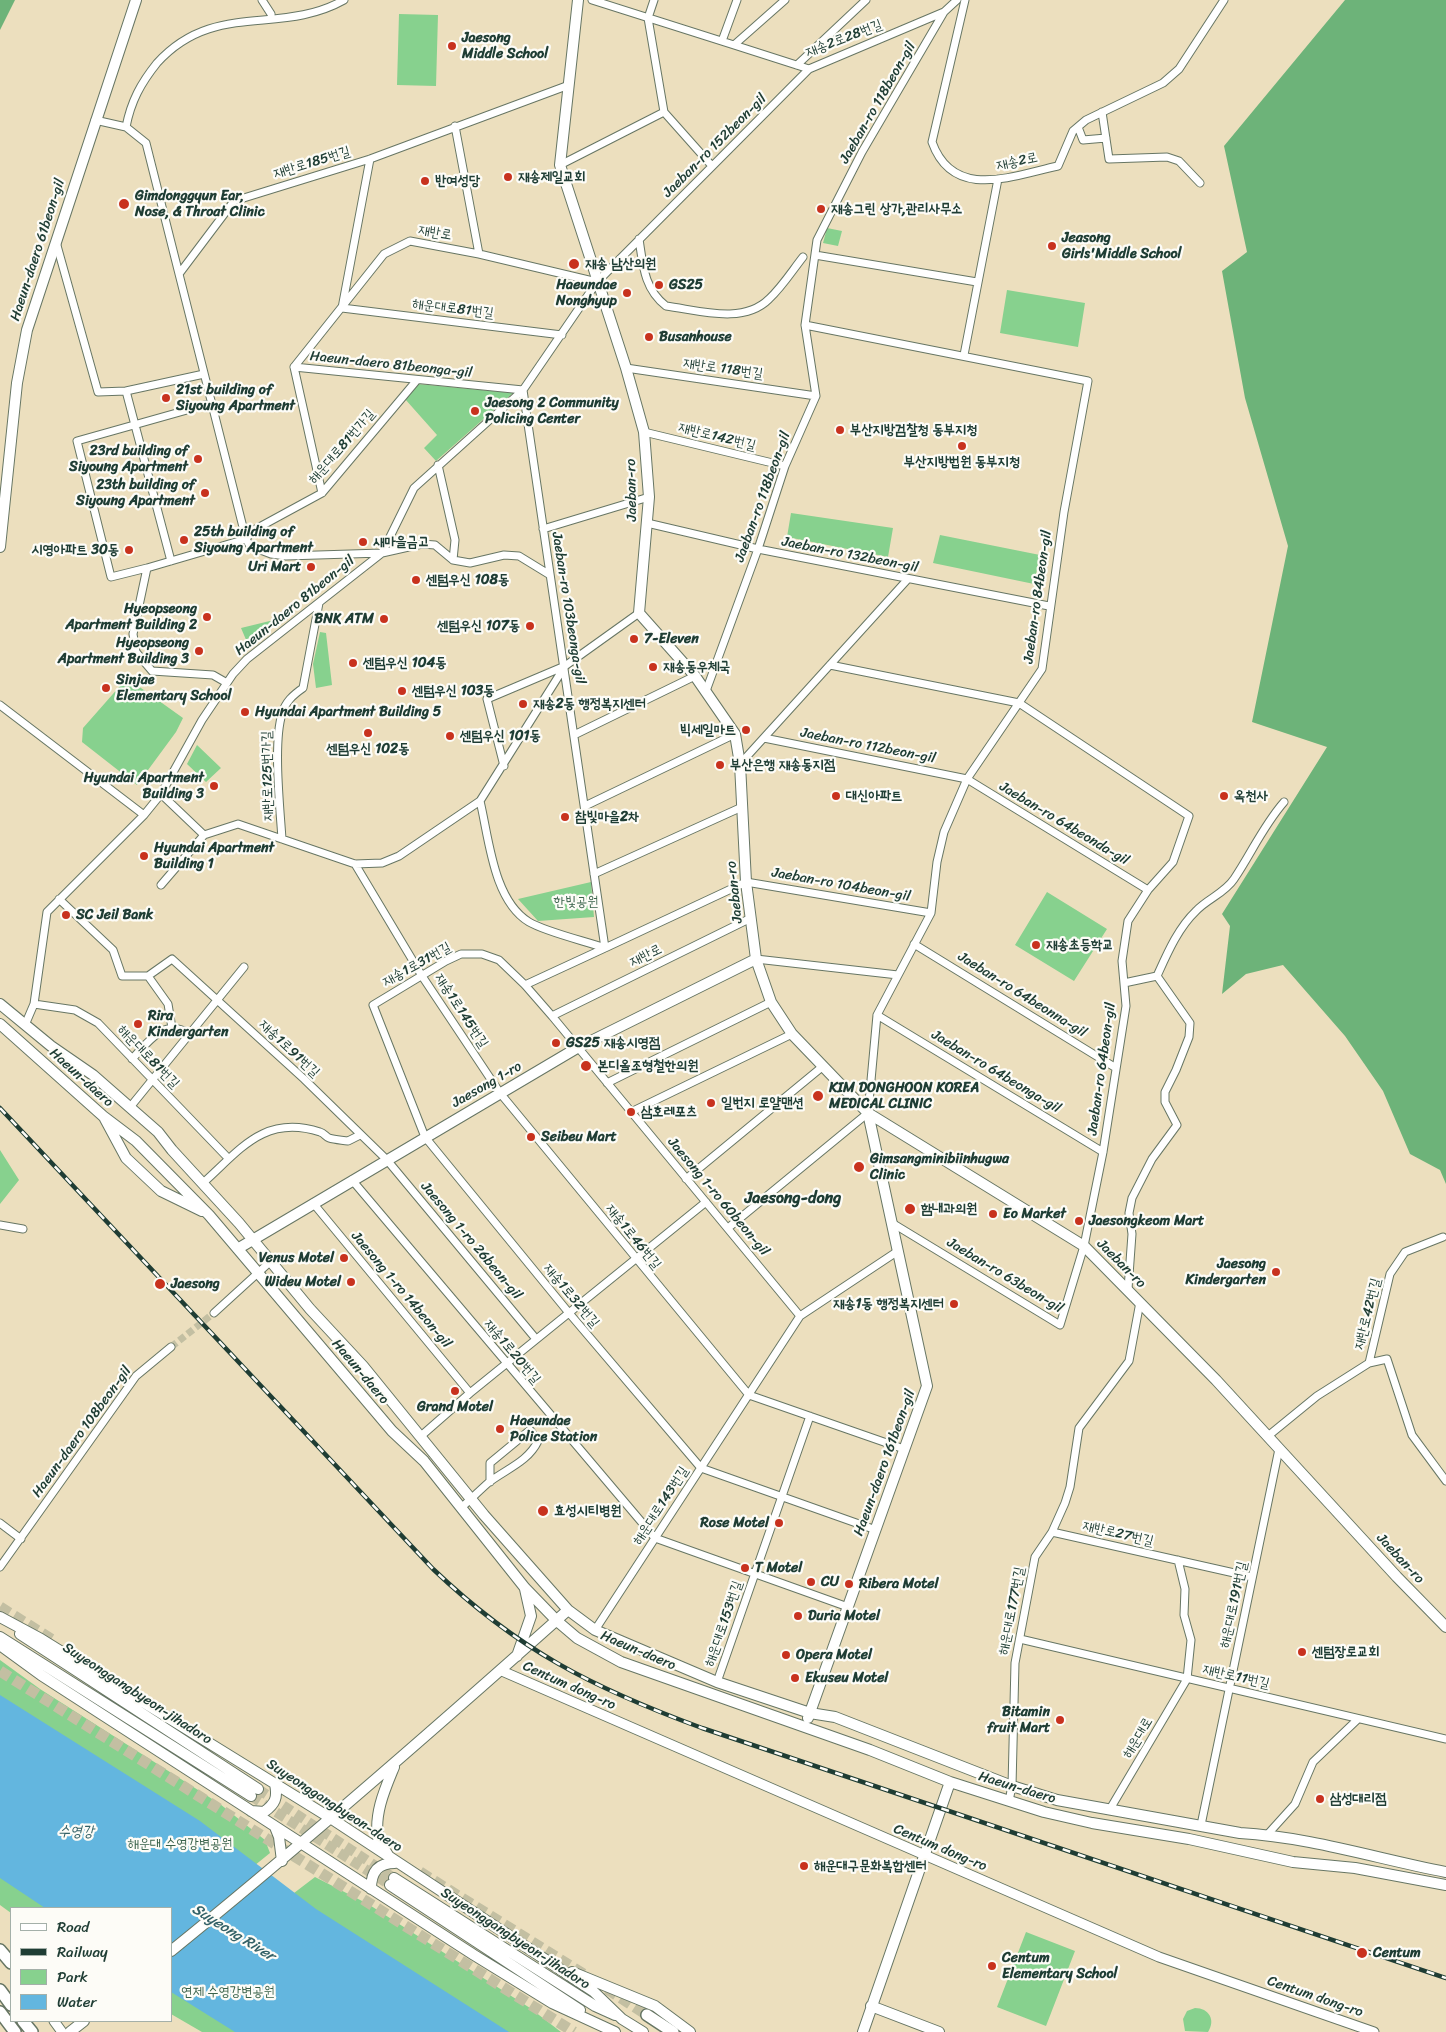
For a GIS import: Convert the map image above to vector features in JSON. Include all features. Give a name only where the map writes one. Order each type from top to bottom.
[{"type":"highway","points":[[0,1950],[10,1962]]},
{"type":"highway","points":[[0,1990],[10,2004]]},
{"type":"highway","points":[[0,2012],[15,2032]]},
{"type":"highway","points":[[648,2015],[673,2032]]},
{"type":"highway","points":[[24,2022],[32,2032]]},
{"type":"main road","name":"Haeun-daero 61beon-gil","points":[[0,547],[17,383],[27,330],[136,0]]},
{"type":"main road","name":"Jaeban-ro","points":[[578,0],[560,165],[626,368],[644,432],[649,497],[639,613],[706,691],[735,734],[740,764],[746,882],[756,959],[771,1002],[792,1034],[868,1113],[1084,1246],[1128,1289],[1268,1436],[1446,1627]]},
{"type":"main road","name":"Jaesong 1-ro","points":[[238,1248],[577,1048],[756,959]]},
{"type":"main road","name":"Haeun-daero","points":[[0,1004],[51,1046],[93,1075],[131,1106],[158,1132],[271,1261],[310,1309],[363,1366],[568,1610],[595,1630],[717,1682],[810,1713],[835,1717],[1012,1786],[1057,1800],[1240,1833],[1267,1834],[1446,1872]]},
{"type":"main road","name":"Haeun-daero","points":[[0,1024],[103,1116],[136,1141],[209,1215],[392,1431],[424,1461],[525,1588],[556,1621],[577,1638],[622,1662],[806,1727],[950,1782],[1009,1801],[1092,1823],[1189,1839],[1293,1862],[1355,1868],[1446,1885]]},
{"type":"main road","name":"Haeun-daero 161beon-gil","points":[[806,1727],[927,1386],[868,1113]]},
{"type":"main road","points":[[103,1116],[126,1158],[161,1191],[209,1215]]},
{"type":"main road","points":[[516,1658],[531,1616],[525,1588]]},
{"type":"main road","points":[[172,1949],[282,1862],[502,1671],[568,1610]]},
{"type":"main road","name":"Suyeonggangbyeon-daero","points":[[0,1617],[41,1639],[332,1819],[593,1992],[622,2018],[643,2032]]},
{"type":"main road","name":"Suyeonggangbyeon-jihadoro","points":[[0,1622],[255,1793],[0,1637]]},
{"type":"main road","points":[[0,1645],[41,1675],[371,1889],[552,2002],[614,2032]]},
{"type":"main road","points":[[371,1889],[371,1878],[376,1870],[386,1863],[393,1861],[378,1839],[379,1814],[383,1793],[395,1764]]},
{"type":"main road","points":[[863,2032],[950,1782]]},
{"type":"main road","points":[[250,1811],[264,1812],[272,1806],[277,1796],[275,1784]]},
{"type":"main road","points":[[275,1827],[280,1837],[282,1862]]},
{"type":"main road","name":"Suyeonggangbyeon-jihadoro","points":[[614,2032],[392,1882],[595,2006],[622,2018]]},
{"type":"main road","points":[[548,1962],[655,2006],[690,2032]]},
{"type":"main road","points":[[871,2006],[939,2032]]},
{"type":"main road","points":[[70,2032],[83,2022]]},
{"type":"street","points":[[262,0],[271,14]]},
{"type":"street","points":[[126,127],[138,87],[164,52],[195,29],[215,20],[327,9],[344,0]]},
{"type":"street","points":[[592,0],[734,45],[785,0]]},
{"type":"street","points":[[654,0],[648,18],[664,112],[712,166]]},
{"type":"street","points":[[722,40],[737,0]]},
{"type":"street","points":[[797,65],[866,0]]},
{"type":"street","name":"재송2로28번길","points":[[734,45],[809,69],[944,12],[957,0]]},
{"type":"street","name":"재송2로","points":[[965,0],[932,142],[936,153],[948,168],[959,177],[977,181],[998,179],[1058,166],[1065,145],[1073,131],[1086,120],[1164,83],[1179,69],[1224,0]]},
{"type":"street","name":"Jaeban-ro 118beon-gil","points":[[706,691],[758,549],[785,466],[816,396],[805,325],[817,240],[862,152],[944,12]]},
{"type":"street","name":"Jaeban-ro 152beon-gil","points":[[597,282],[809,69]]},
{"type":"street","name":"재반로185번길","points":[[179,274],[234,201],[370,159],[569,85]]},
{"type":"street","points":[[560,165],[664,112]]},
{"type":"street","points":[[1102,112],[1109,159],[1167,157],[1179,161],[1200,183]]},
{"type":"street","points":[[95,120],[126,127],[146,144],[246,539],[250,546],[286,556],[382,553],[422,544],[435,545],[453,560],[470,563],[504,555],[519,556],[550,575]]},
{"type":"street","points":[[455,126],[479,254]]},
{"type":"street","points":[[1078,127],[1083,140],[1106,138]]},
{"type":"street","points":[[342,308],[370,159]]},
{"type":"street","points":[[805,325],[964,356],[998,179]]},
{"type":"street","points":[[56,238],[98,392],[126,391],[204,374]]},
{"type":"street","points":[[639,239],[643,274],[658,300],[666,306],[736,314],[752,310],[769,300],[803,257]]},
{"type":"street","name":"재반로","points":[[294,368],[384,254],[397,245],[410,241],[424,242],[479,254],[597,282]]},
{"type":"street","points":[[815,255],[977,282]]},
{"type":"street","name":"Haeun-daero 81beon-gil","points":[[25,1025],[34,1004],[47,912],[144,815],[161,794],[202,720],[227,683],[247,659],[382,553],[414,488],[523,390],[597,282]]},
{"type":"street","name":"해운대로81번길","points":[[342,308],[562,335]]},
{"type":"street","name":"Jaeban-ro 84beon-gil","points":[[868,1113],[876,1015],[931,913],[937,862],[944,832],[967,779],[1042,669],[1049,606],[1064,512],[1088,381],[964,356]]},
{"type":"street","name":"Haeun-daero 81beonga-gil","points":[[322,493],[294,368],[523,390]]},
{"type":"street","name":"재반로 118번길","points":[[626,368],[816,396]]},
{"type":"street","name":"해운대로81번가길","points":[[246,539],[252,531],[322,493],[416,380]]},
{"type":"street","name":"Jaeban-ro 103beonga-gil","points":[[523,390],[606,948]]},
{"type":"street","points":[[126,391],[171,561]]},
{"type":"street","points":[[212,403],[77,441],[111,577],[246,539]]},
{"type":"street","name":"재반로142번길","points":[[644,432],[785,466]]},
{"type":"street","points":[[438,466],[455,540],[453,560]]},
{"type":"street","points":[[544,529],[649,497]]},
{"type":"street","name":"Jaeban-ro 132beon-gil","points":[[647,523],[758,549],[907,580],[1049,606]]},
{"type":"street","points":[[147,568],[133,634],[136,652],[152,671],[213,675],[227,683]]},
{"type":"street","name":"Jaeban-ro 112beon-gil","points":[[740,764],[907,580]]},
{"type":"street","name":"재반로125번가길","points":[[282,840],[279,734],[282,714],[291,697],[303,688],[319,603]]},
{"type":"street","points":[[504,766],[487,698],[565,666],[639,613]]},
{"type":"street","points":[[830,665],[1019,703]]},
{"type":"street","points":[[161,885],[204,835],[238,824],[355,864],[382,863],[399,856],[480,801],[504,766],[565,666]]},
{"type":"street","points":[[574,735],[694,676]]},
{"type":"street","name":"Jaeban-ro 64beon-gil","points":[[1019,703],[1189,816],[1172,862],[1148,890],[1128,921],[1122,961],[1126,1006],[1103,1152],[1084,1246]]},
{"type":"street","points":[[0,705],[144,815]]},
{"type":"street","points":[[584,806],[735,734]]},
{"type":"street","name":"Jaeban-ro 112beon-gil","points":[[764,738],[967,779]]},
{"type":"street","name":"Jaeban-ro 64beonda-gil","points":[[967,779],[1148,890]]},
{"type":"street","points":[[161,794],[204,835]]},
{"type":"street","points":[[480,801],[500,885],[518,914],[531,923],[606,948]]},
{"type":"street","points":[[1157,976],[1179,934],[1195,911],[1222,892],[1234,880],[1271,816],[1284,802]]},
{"type":"street","points":[[594,874],[742,807]]},
{"type":"street","name":"재송1로145번길","points":[[355,864],[422,976],[500,1093]]},
{"type":"street","points":[[525,985],[746,882]]},
{"type":"street","name":"Jaeban-ro 104beon-gil","points":[[746,882],[931,913]]},
{"type":"street","points":[[59,899],[113,950],[122,976],[148,976],[168,1004],[172,1028]]},
{"type":"street","name":"재반로","points":[[552,1016],[751,918]]},
{"type":"street","name":"Jaeban-ro 64beonna-gil","points":[[914,944],[1116,1068]]},
{"type":"street","name":"재송1로31번길","points":[[425,1138],[373,1005],[461,954],[482,954],[499,960],[525,985],[577,1048]]},
{"type":"street","name":"재송1로91번길","points":[[148,976],[172,959],[304,1079],[387,1160]]},
{"type":"street","points":[[756,959],[898,975]]},
{"type":"street","points":[[131,1106],[244,966]]},
{"type":"street","points":[[1124,983],[1157,976]]},
{"type":"street","points":[[1128,1289],[1132,1234],[1129,1213],[1132,1198],[1152,1160],[1177,1125],[1165,1102],[1164,1092],[1176,1070],[1189,1037],[1190,1023],[1157,976]]},
{"type":"street","points":[[607,1083],[771,1002]]},
{"type":"street","name":"해운대로81번길","points":[[34,1004],[75,1010],[98,1023],[228,1158]]},
{"type":"street","name":"Jaeban-ro 64beonga-gil","points":[[876,1015],[1103,1152]]},
{"type":"street","points":[[132,1059],[166,1028],[180,1028],[189,1034]]},
{"type":"street","points":[[631,1112],[792,1034]]},
{"type":"street","name":"Jaesong 1-ro 60beon-gil","points":[[577,1048],[800,1316]]},
{"type":"street","points":[[686,1179],[822,1066]]},
{"type":"street","name":"재송1로46번길","points":[[500,1093],[749,1395]]},
{"type":"street","points":[[728,1228],[868,1113]]},
{"type":"street","points":[[203,1183],[247,1141],[272,1128],[291,1127],[322,1132],[328,1138],[348,1141],[360,1134]]},
{"type":"street","name":"재송1로32번길","points":[[425,1138],[569,1313],[701,1468]]},
{"type":"street","name":"Jaesong 1-ro 26beon-gil","points":[[387,1160],[536,1339]]},
{"type":"street","name":"재송1로20번길","points":[[352,1180],[655,1538]]},
{"type":"street","points":[[421,1436],[470,1393],[706,1202]]},
{"type":"street","name":"Jaesong 1-ro 14beon-gil","points":[[313,1203],[470,1393]]},
{"type":"street","name":"Jaeban-ro 63beon-gil","points":[[892,1223],[1060,1325],[1084,1246]]},
{"type":"street","points":[[0,1225],[23,1229]]},
{"type":"street","name":"재반로42번길","points":[[1268,1436],[1317,1396],[1369,1363],[1390,1274],[1405,1252],[1443,1237]]},
{"type":"street","name":"해운대로143번길","points":[[595,1630],[800,1316],[898,1251]]},
{"type":"street","points":[[214,1313],[271,1261]]},
{"type":"street","name":"해운대로177번길","points":[[1009,1801],[1012,1786],[1015,1663],[1035,1557],[1052,1532],[1070,1487],[1079,1428],[1129,1361],[1140,1302]]},
{"type":"street","name":"Haeun-daero 108beon-gil","points":[[0,1567],[136,1376],[171,1347]]},
{"type":"street","points":[[1369,1363],[1387,1359],[1412,1435],[1446,1481]]},
{"type":"street","points":[[749,1395],[904,1449]]},
{"type":"street","name":"해운대로153번길","points":[[717,1682],[810,1416]]},
{"type":"street","points":[[462,1507],[490,1482],[507,1473],[533,1451],[538,1441],[530,1430],[490,1463],[490,1482]]},
{"type":"street","name":"해운대로191번길","points":[[1201,1825],[1279,1449]]},
{"type":"street","points":[[701,1468],[876,1530]]},
{"type":"street","points":[[0,1523],[21,1539]]},
{"type":"street","name":"재반로27번길","points":[[1052,1532],[1252,1577]]},
{"type":"street","name":"해운대로153번길","points":[[655,1538],[848,1606]]},
{"type":"street","points":[[1178,1560],[1185,1589],[1184,1615],[1191,1640],[1187,1679]]},
{"type":"street","name":"재반로11번길","points":[[1020,1639],[1446,1739]]},
{"type":"street","name":"Centum dong-ro","points":[[502,1671],[1159,1956],[1374,2032]]},
{"type":"street","name":"해운대로","points":[[1110,1809],[1187,1679]]},
{"type":"street","points":[[1267,1834],[1295,1804],[1313,1762],[1358,1719]]},
{"type":"green space","points":[[0,0],[15,0],[0,30]]},
{"type":"green space","points":[[1345,0],[1446,0],[1446,1184],[1440,1170],[1410,1154],[1383,1091],[1345,1036],[1283,965],[1246,974],[1222,994],[1230,926],[1222,914],[1327,747],[1252,722],[1288,546],[1245,398],[1222,271],[1247,252],[1224,146]]},
{"type":"green space","points":[[399,14],[438,15],[436,86],[397,85]]},
{"type":"green space","points":[[827,228],[842,231],[838,246],[823,243]]},
{"type":"green space","points":[[1007,290],[1085,303],[1078,347],[1000,333]]},
{"type":"green space","points":[[418,384],[513,393],[436,461],[424,448],[437,435],[405,399]]},
{"type":"green space","points":[[791,513],[893,528],[888,557],[787,537]]},
{"type":"green space","points":[[940,535],[1040,555],[1034,584],[933,563]]},
{"type":"green space","points":[[278,619],[247,642],[241,628]]},
{"type":"green space","points":[[320,632],[326,633],[332,685],[316,688],[313,664]]},
{"type":"green space","points":[[127,678],[183,718],[176,732],[137,785],[82,742],[83,728]]},
{"type":"green space","points":[[197,745],[221,768],[206,782],[187,764]]},
{"type":"green space","name":"한빛공원","points":[[591,882],[594,917],[538,921],[518,899]]},
{"type":"green space","points":[[1047,892],[1107,929],[1074,981],[1015,945]]},
{"type":"green space","points":[[0,1150],[19,1180],[0,1204]]},
{"type":"green space","name":"해운대 수영강변공원","points":[[0,1660],[40,1689],[220,1804],[265,1840],[270,1853],[191,1917],[172,1907],[10,1907],[10,1912],[0,1905]]},
{"type":"green space","name":"연제 수영강변공원","points":[[315,1877],[368,1904],[530,2008],[561,2032],[202,2032],[172,2015],[172,1986]]},
{"type":"green space","points":[[1026,1932],[1075,1951],[1046,2026],[997,2007]]},
{"type":"green space","points":[[1195,2008],[1204,2010],[1210,2016],[1211,2023],[1208,2032],[1185,2031],[1183,2019],[1187,2011]]},
{"type":"water","name":"수영강","points":[[0,1695],[200,1821],[316,1909],[509,2032],[235,2032],[172,1993],[172,1907],[44,1907],[0,1878]]},
{"type":"tunnel","points":[[171,1347],[214,1313]]},
{"type":"tunnel","points":[[0,1607],[56,1642]]},
{"type":"tunnel","points":[[0,1671],[574,2032]]},
{"type":"tunnel","points":[[258,1789],[394,1878]]},
{"type":"tunnel","points":[[251,1796],[390,1885]]},
{"type":"tunnel","points":[[420,1872],[585,1975]]},
{"type":"tunnel","points":[[607,1989],[647,2015]]},
{"type":"railway","points":[[0,1108],[433,1569],[496,1622],[558,1664],[626,1698],[702,1728],[1446,1978]]},
{"type":"place","name":"Jaesong Middle School","points":[[452,46]]},
{"type":"place","name":"재송제일교회","points":[[508,177]]},
{"type":"place","name":"반여성당","points":[[425,181]]},
{"type":"place","name":"Gimdonggyun Ear, Nose, & Throat Clinic","points":[[124,204]]},
{"type":"place","name":"재송그린 상가,관리사무소","points":[[821,209]]},
{"type":"place","name":"Jeasong Girls'Middle School","points":[[1052,246]]},
{"type":"place","name":"재송 남산의원","points":[[574,264]]},
{"type":"place","name":"GS25","points":[[659,285]]},
{"type":"place","name":"Haeundae Nonghyup","points":[[627,293]]},
{"type":"place","name":"Busanhouse","points":[[649,337]]},
{"type":"place","name":"21st building of Siyoung Apartment","points":[[166,398]]},
{"type":"place","name":"Jaesong 2 Community Policing Center","points":[[475,411]]},
{"type":"place","name":"부산지방검찰청 동부지청","points":[[840,430]]},
{"type":"place","name":"부산지방법원 동부지청","points":[[962,446]]},
{"type":"place","name":"23rd building of Siyoung Apartment","points":[[198,459]]},
{"type":"place","name":"23th building of Siyoung Apartment","points":[[205,493]]},
{"type":"place","name":"25th building of Siyoung Apartment","points":[[184,540]]},
{"type":"place","name":"새마을금고","points":[[363,542]]},
{"type":"place","name":"시영아파트 30동","points":[[129,550]]},
{"type":"place","name":"Uri Mart","points":[[311,567]]},
{"type":"place","name":"센텀우신 108동","points":[[416,580]]},
{"type":"place","name":"Hyeopseong Apartment Building 2","points":[[207,617]]},
{"type":"place","name":"BNK ATM","points":[[384,619]]},
{"type":"place","name":"센텀우신 107동","points":[[530,626]]},
{"type":"place","name":"7-Eleven","points":[[634,639]]},
{"type":"place","name":"Hyeopseong Apartment Building 3","points":[[199,651]]},
{"type":"place","name":"센텀우신 104동","points":[[353,663]]},
{"type":"place","name":"재송동우체국","points":[[653,667]]},
{"type":"place","name":"Sinjae Elementary School","points":[[106,688]]},
{"type":"place","name":"센텀우신 103동","points":[[402,691]]},
{"type":"place","name":"재송2동 행정복지센터","points":[[523,704]]},
{"type":"place","name":"Hyundai Apartment Building 5","points":[[245,712]]},
{"type":"place","name":"빅세일마트","points":[[746,730]]},
{"type":"place","name":"센텀우신 102동","points":[[368,733]]},
{"type":"place","name":"센텀우신 101동","points":[[450,736]]},
{"type":"place","name":"부산은행 재송동지점","points":[[720,765]]},
{"type":"place","name":"Hyundai Apartment Building 3","points":[[214,786]]},
{"type":"place","name":"대신아파트","points":[[836,796]]},
{"type":"place","name":"옥천사","points":[[1224,796]]},
{"type":"place","name":"참빛마을2차","points":[[565,817]]},
{"type":"place","name":"Hyundai Apartment Building 1","points":[[144,856]]},
{"type":"place","name":"SC Jeil Bank","points":[[66,915]]},
{"type":"place","name":"재송초등학교","points":[[1036,945]]},
{"type":"place","name":"Rira Kindergarten","points":[[138,1024]]},
{"type":"place","name":"GS25 재송시영점","points":[[556,1043]]},
{"type":"place","name":"본디올조형철한의원","points":[[586,1066]]},
{"type":"place","name":"KIM DONGHOON KOREA MEDICAL CLINIC","points":[[818,1096]]},
{"type":"place","name":"일번지 로얄맨션","points":[[711,1103]]},
{"type":"place","name":"삼호레포츠","points":[[631,1112]]},
{"type":"place","name":"Seibeu Mart","points":[[531,1137]]},
{"type":"place","name":"Gimsangminibiinhugwa Clinic","points":[[859,1167]]},
{"type":"place","name":"함내과의원","points":[[910,1209]]},
{"type":"place","name":"Eo Market","points":[[993,1214]]},
{"type":"place","name":"Jaesongkeom Mart","points":[[1079,1221]]},
{"type":"place","name":"Venus Motel","points":[[344,1258]]},
{"type":"place","name":"Jaesong Kindergarten","points":[[1276,1272]]},
{"type":"place","name":"Wideu Motel","points":[[351,1282]]},
{"type":"place","name":"Jaesong","points":[[160,1284]]},
{"type":"place","name":"재송1동 행정복지센터","points":[[954,1304]]},
{"type":"place","name":"Grand Motel","points":[[455,1391]]},
{"type":"place","name":"Haeundae Police Station","points":[[500,1429]]},
{"type":"place","name":"효성시티병원","points":[[543,1511]]},
{"type":"place","name":"Rose Motel","points":[[779,1523]]},
{"type":"place","name":"T Motel","points":[[745,1568]]},
{"type":"place","name":"CU","points":[[811,1582]]},
{"type":"place","name":"Ribera Motel","points":[[849,1584]]},
{"type":"place","name":"Duria Motel","points":[[798,1616]]},
{"type":"place","name":"센텀장로교회","points":[[1302,1652]]},
{"type":"place","name":"Opera Motel","points":[[786,1655]]},
{"type":"place","name":"Ekuseu Motel","points":[[795,1678]]},
{"type":"place","name":"Bitamin fruit Mart","points":[[1060,1720]]},
{"type":"place","name":"삼성대리점","points":[[1320,1799]]},
{"type":"place","name":"해운대구문화복합센터","points":[[804,1866]]},
{"type":"place","name":"Centum","points":[[1362,1953]]},
{"type":"place","name":"Centum Elementary School","points":[[992,1966]]},
{"type":"district","name":"Jaesong-dong","points":[[793,1199]]},
{"type":"water label","name":"Suyeong River","points":[[233,1933]]}]
